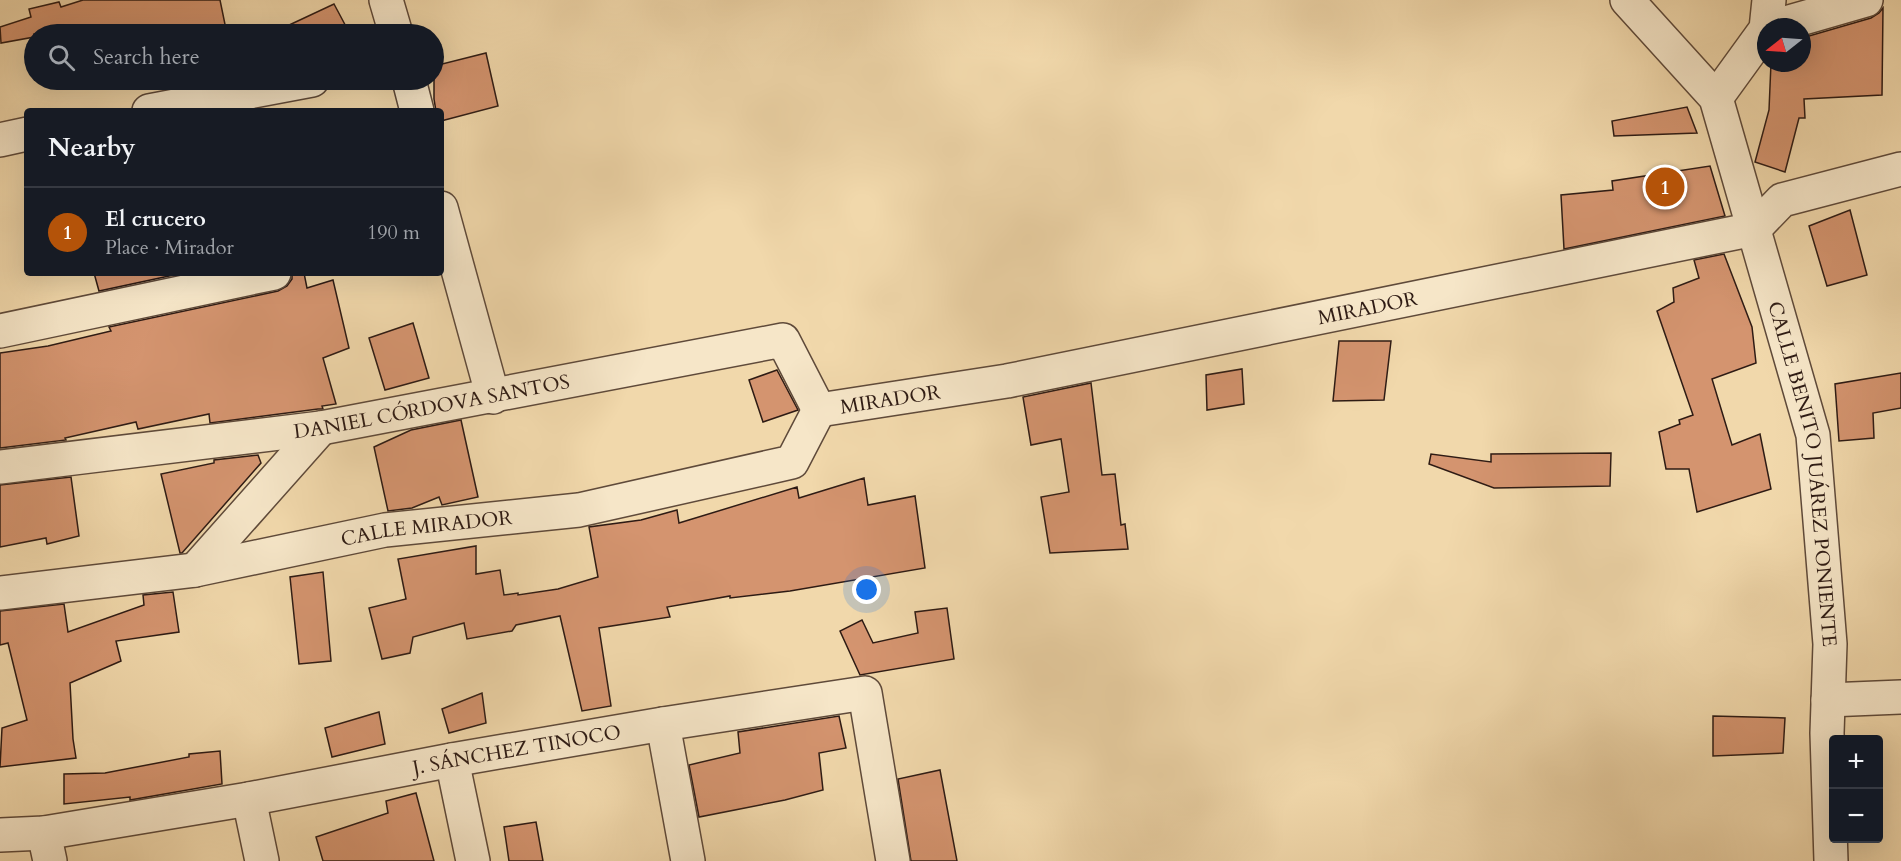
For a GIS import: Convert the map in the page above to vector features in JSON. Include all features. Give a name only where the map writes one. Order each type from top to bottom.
[{"type":"street","points":[[386,0],[393,24]]},
{"type":"street","points":[[1627,0],[1716,98],[1757,41]]},
{"type":"street","points":[[1767,18],[1769,0]]},
{"type":"street","points":[[1804,18],[1866,0]]},
{"type":"street","points":[[164,108],[259,90]]},
{"type":"street","points":[[412,90],[416,108]]},
{"type":"street","name":"CALLE BENITO JUÁREZ PONIENTE","points":[[1716,98],[1813,435],[1830,644],[1828,700],[1831,861]]},
{"type":"street","points":[[0,140],[24,135]]},
{"type":"street","points":[[1754,229],[1782,200],[1901,170]]},
{"type":"street","name":"MIRADOR","points":[[819,410],[1019,378],[1754,229]]},
{"type":"street","points":[[444,230],[493,397]]},
{"type":"street","points":[[0,331],[260,276]]},
{"type":"street","name":"DANIEL CÓRDOVA SANTOS","points":[[0,467],[321,428],[783,340],[819,410]]},
{"type":"street","name":"CALLE MIRADOR","points":[[0,593],[195,570],[385,530],[579,510],[792,462],[819,410]]},
{"type":"street","points":[[195,570],[321,428]]},
{"type":"street","name":"J. SÁNCHEZ TINOCO","points":[[0,836],[47,847],[249,799],[452,760],[865,693],[893,861]]},
{"type":"street","points":[[1828,700],[1901,697]]},
{"type":"street","points":[[663,724],[688,861]]},
{"type":"street","points":[[452,760],[473,861]]},
{"type":"street","points":[[249,799],[262,861]]},
{"type":"building","points":[[83,0],[220,0],[225,24],[24,24],[24,39],[1,43],[0,27],[31,17],[29,9],[59,2],[61,7]]},
{"type":"building","points":[[334,4],[345,24],[291,24]]},
{"type":"building","points":[[1883,8],[1882,95],[1804,99],[1805,118],[1799,118],[1785,172],[1755,162],[1769,110],[1771,72],[1811,72],[1811,35],[1871,18]]},
{"type":"building","points":[[486,53],[498,106],[444,120],[444,108],[436,108],[434,90],[444,90],[444,64]]},
{"type":"building","points":[[1687,107],[1697,133],[1614,136],[1612,121]]},
{"type":"building","points":[[1710,166],[1725,216],[1564,249],[1561,195],[1613,190],[1612,181]]},
{"type":"building","points":[[1850,210],[1867,275],[1827,286],[1809,226]]},
{"type":"building","points":[[1724,254],[1752,327],[1756,363],[1712,379],[1732,445],[1760,434],[1771,489],[1697,512],[1689,469],[1666,469],[1659,432],[1680,424],[1679,420],[1693,415],[1657,311],[1674,302],[1673,288],[1699,278],[1694,260]]},
{"type":"building","points":[[95,276],[169,276],[99,291]]},
{"type":"building","points":[[292,276],[305,276],[307,288],[333,280],[349,348],[323,358],[336,404],[322,406],[323,409],[210,423],[209,414],[138,429],[136,422],[65,438],[66,440],[0,448],[0,353],[48,346],[111,331],[109,327],[278,291],[287,286]]},
{"type":"building","points":[[413,323],[429,378],[385,390],[369,338]]},
{"type":"building","points":[[1339,341],[1391,341],[1384,400],[1333,401]]},
{"type":"building","points":[[1242,369],[1244,404],[1207,410],[1206,375]]},
{"type":"building","points":[[777,370],[798,410],[763,422],[749,380]]},
{"type":"building","points":[[1901,373],[1901,408],[1873,413],[1874,438],[1839,441],[1835,384]]},
{"type":"building","points":[[1091,383],[1102,475],[1115,474],[1121,525],[1125,524],[1128,549],[1050,553],[1041,497],[1069,492],[1061,439],[1031,445],[1023,397]]},
{"type":"building","points":[[461,420],[478,497],[442,505],[439,497],[412,508],[388,511],[374,447],[411,430]]},
{"type":"building","points":[[1611,453],[1610,486],[1494,488],[1429,464],[1431,454],[1491,462],[1491,454]]},
{"type":"building","points":[[258,455],[261,463],[180,553],[161,474],[214,463],[214,460]]},
{"type":"building","points":[[71,477],[79,536],[47,544],[46,538],[0,547],[0,485]]},
{"type":"building","points":[[864,478],[868,505],[915,496],[925,568],[790,591],[730,598],[730,596],[667,607],[670,617],[599,628],[611,706],[582,711],[560,616],[516,625],[512,631],[467,639],[464,623],[413,637],[410,653],[382,659],[369,608],[406,599],[398,559],[476,546],[476,574],[500,570],[504,595],[558,589],[598,577],[589,527],[641,520],[677,510],[679,523],[797,487],[799,498]]},
{"type":"building","points":[[323,572],[331,661],[299,664],[290,577]]},
{"type":"building","points":[[173,592],[179,632],[116,641],[121,661],[70,683],[76,758],[0,767],[2,728],[27,720],[8,643],[0,645],[0,611],[64,604],[68,632],[144,605],[143,595]]},
{"type":"building","points":[[947,608],[954,659],[860,675],[840,631],[862,620],[873,643],[918,633],[915,612]]},
{"type":"building","points":[[482,693],[486,723],[449,733],[442,709]]},
{"type":"building","points":[[379,712],[385,744],[332,757],[325,728]]},
{"type":"building","points":[[839,716],[846,748],[819,753],[823,790],[699,817],[689,765],[740,753],[738,732]]},
{"type":"building","points":[[1713,716],[1785,718],[1783,753],[1713,756]]},
{"type":"building","points":[[220,751],[222,784],[130,800],[130,797],[64,804],[64,774],[105,773],[189,757],[189,754]]},
{"type":"building","points":[[940,770],[957,861],[911,861],[898,779]]},
{"type":"building","points":[[416,793],[434,861],[323,861],[316,837],[388,813],[386,801]]},
{"type":"building","points":[[536,822],[543,861],[509,861],[504,827]]},
{"type":"place","name":"El crucero","points":[[1665,187]]}]
